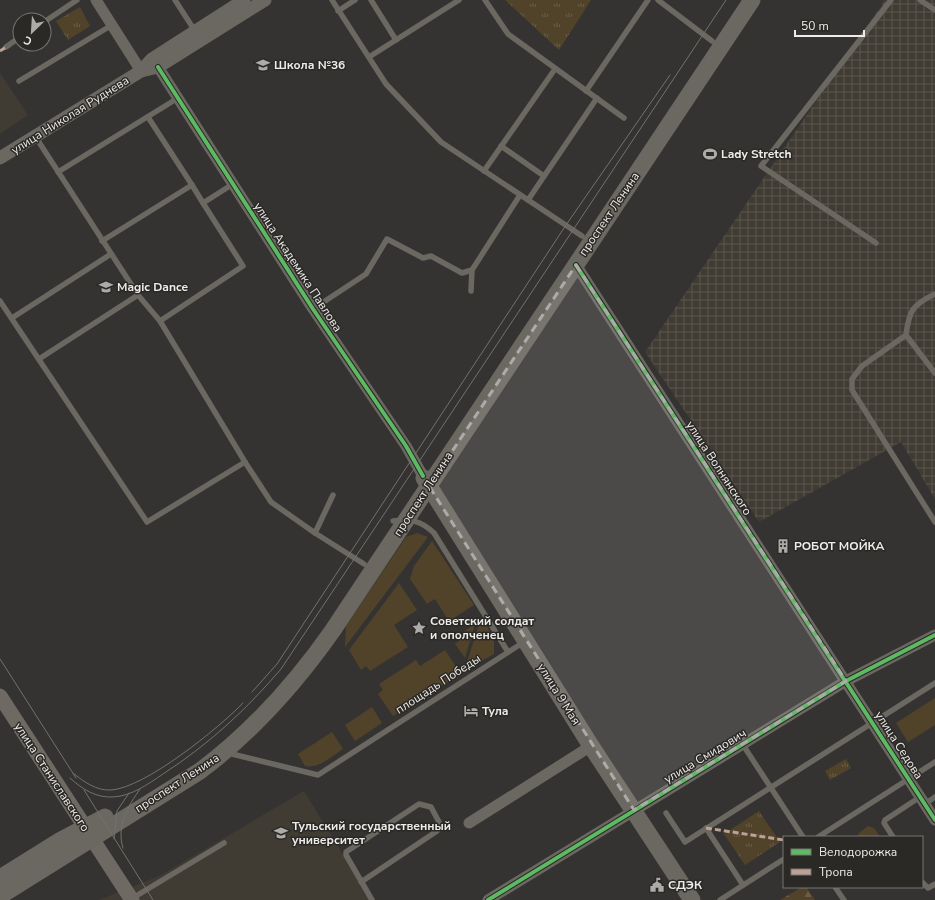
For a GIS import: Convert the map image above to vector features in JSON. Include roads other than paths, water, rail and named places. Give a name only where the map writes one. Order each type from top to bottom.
[{"type":"main road","name":"проспект Ленина","points":[[426,481],[582,236],[739,0]]},
{"type":"main road","name":"проспект Ленина","points":[[0,878],[61,840],[88,832],[176,786],[224,753],[291,686],[333,630],[400,520],[576,265],[752,0]]},
{"type":"main road","name":"улица 9 Мая","points":[[426,481],[591,746],[692,900]]},
{"type":"main road","name":"проспект Ленина","points":[[0,896],[88,832],[174,778],[215,748],[250,716],[286,675],[364,564],[400,520]]},
{"type":"main road","name":"улица Станиславского","points":[[0,696],[131,899]]},
{"type":"street","name":"улица Николая Руднева","points":[[0,158],[141,71],[152,59],[244,0]]},
{"type":"street","name":"улица Николая Руднева","points":[[141,71],[158,68],[265,0]]},
{"type":"street","points":[[99,1],[112,25],[141,71]]},
{"type":"street","name":"улица Академика Павлова","points":[[158,68],[313,308],[406,446],[426,481]]},
{"type":"street","name":"улица Волнянского","points":[[576,265],[846,681]]},
{"type":"street","name":"улица Смидович","points":[[488,900],[846,681],[935,635]]},
{"type":"street","name":"улица Седова","points":[[846,681],[935,820]]},
{"type":"street","points":[[469,823],[591,746]]},
{"type":"lane","points":[[52,17],[77,0]]},
{"type":"lane","points":[[175,0],[195,32]]},
{"type":"lane","points":[[332,0],[386,84],[441,142],[582,236]]},
{"type":"lane","points":[[338,11],[355,0]]},
{"type":"lane","points":[[371,0],[396,40]]},
{"type":"lane","points":[[369,57],[459,0]]},
{"type":"lane","points":[[485,0],[508,34],[624,118]]},
{"type":"lane","points":[[586,91],[648,0]]},
{"type":"lane","points":[[658,0],[712,41]]},
{"type":"lane","points":[[876,243],[761,166],[891,0]]},
{"type":"lane","points":[[920,0],[935,10]]},
{"type":"lane","points":[[19,81],[112,25]]},
{"type":"lane","points":[[6,47],[12,43]]},
{"type":"lane","points":[[484,171],[555,68]]},
{"type":"lane","points":[[58,172],[178,98]]},
{"type":"lane","points":[[528,200],[597,98]]},
{"type":"lane","points":[[148,117],[243,266],[160,321]]},
{"type":"lane","points":[[35,136],[138,295],[160,321],[244,462],[271,502],[315,533],[364,564]]},
{"type":"lane","points":[[501,146],[544,176]]},
{"type":"lane","points":[[203,203],[233,184]]},
{"type":"lane","points":[[102,241],[192,185]]},
{"type":"lane","points":[[471,291],[472,270],[520,195]]},
{"type":"lane","points":[[313,308],[366,274],[387,239],[423,258],[431,256],[462,273],[472,270]]},
{"type":"lane","points":[[12,318],[111,254]]},
{"type":"lane","points":[[935,294],[920,301],[909,316],[906,335],[862,366],[852,379],[852,390],[935,522]]},
{"type":"lane","points":[[39,360],[138,295]]},
{"type":"lane","points":[[0,301],[147,522],[244,462]]},
{"type":"lane","points":[[906,335],[935,372]]},
{"type":"lane","points":[[315,533],[333,496]]},
{"type":"lane","points":[[400,520],[418,522],[434,533],[508,652]]},
{"type":"lane","name":"площадь Победы","points":[[224,753],[318,775],[525,641]]},
{"type":"lane","points":[[666,813],[685,842],[935,683]]},
{"type":"lane","points":[[743,745],[802,836]]},
{"type":"lane","points":[[820,836],[935,762]]},
{"type":"lane","points":[[892,836],[884,823],[885,820],[922,800],[935,797]]},
{"type":"lane","points":[[361,882],[437,831],[439,822],[431,807],[419,804],[348,849],[346,856],[361,882],[372,900]]},
{"type":"lane","points":[[706,828],[743,885]]},
{"type":"lane","points":[[131,899],[224,843]]},
{"type":"lane","points":[[720,900],[783,860]]},
{"type":"lane","points":[[923,884],[925,887],[928,888],[935,884]]},
{"type":"lane","points":[[836,888],[844,900]]},
{"type":"tram line","points":[[70,778],[84,789],[107,797],[120,796],[140,789],[180,763],[211,739],[240,713],[281,669],[726,0]]},
{"type":"tram line","points":[[252,692],[277,664],[566,225],[670,75]]},
{"type":"tram line","points":[[0,659],[76,778]]},
{"type":"tram line","points":[[73,773],[86,783],[101,789],[111,790],[125,787],[143,779],[181,755],[217,727],[243,703]]},
{"type":"tram line","points":[[123,848],[121,832],[124,817],[131,802],[140,789]]},
{"type":"tram line","points":[[84,790],[153,900]]},
{"type":"tram line","points":[[114,839],[117,811],[129,793]]},
{"type":"place","name":"Школа №36","points":[[263,65]]},
{"type":"place","name":"Lady Stretch","points":[[710,154]]},
{"type":"place","name":"Magic Dance","points":[[106,287]]},
{"type":"place","name":"РОБОТ МОЙКА","points":[[783,546]]},
{"type":"place","name":"Советский солдат и ополченец","points":[[419,628]]},
{"type":"place","name":"Тула","points":[[471,711]]},
{"type":"place","name":"Тульский государственный университет","points":[[281,833]]},
{"type":"place","name":"СДЭК","points":[[657,885]]}]
